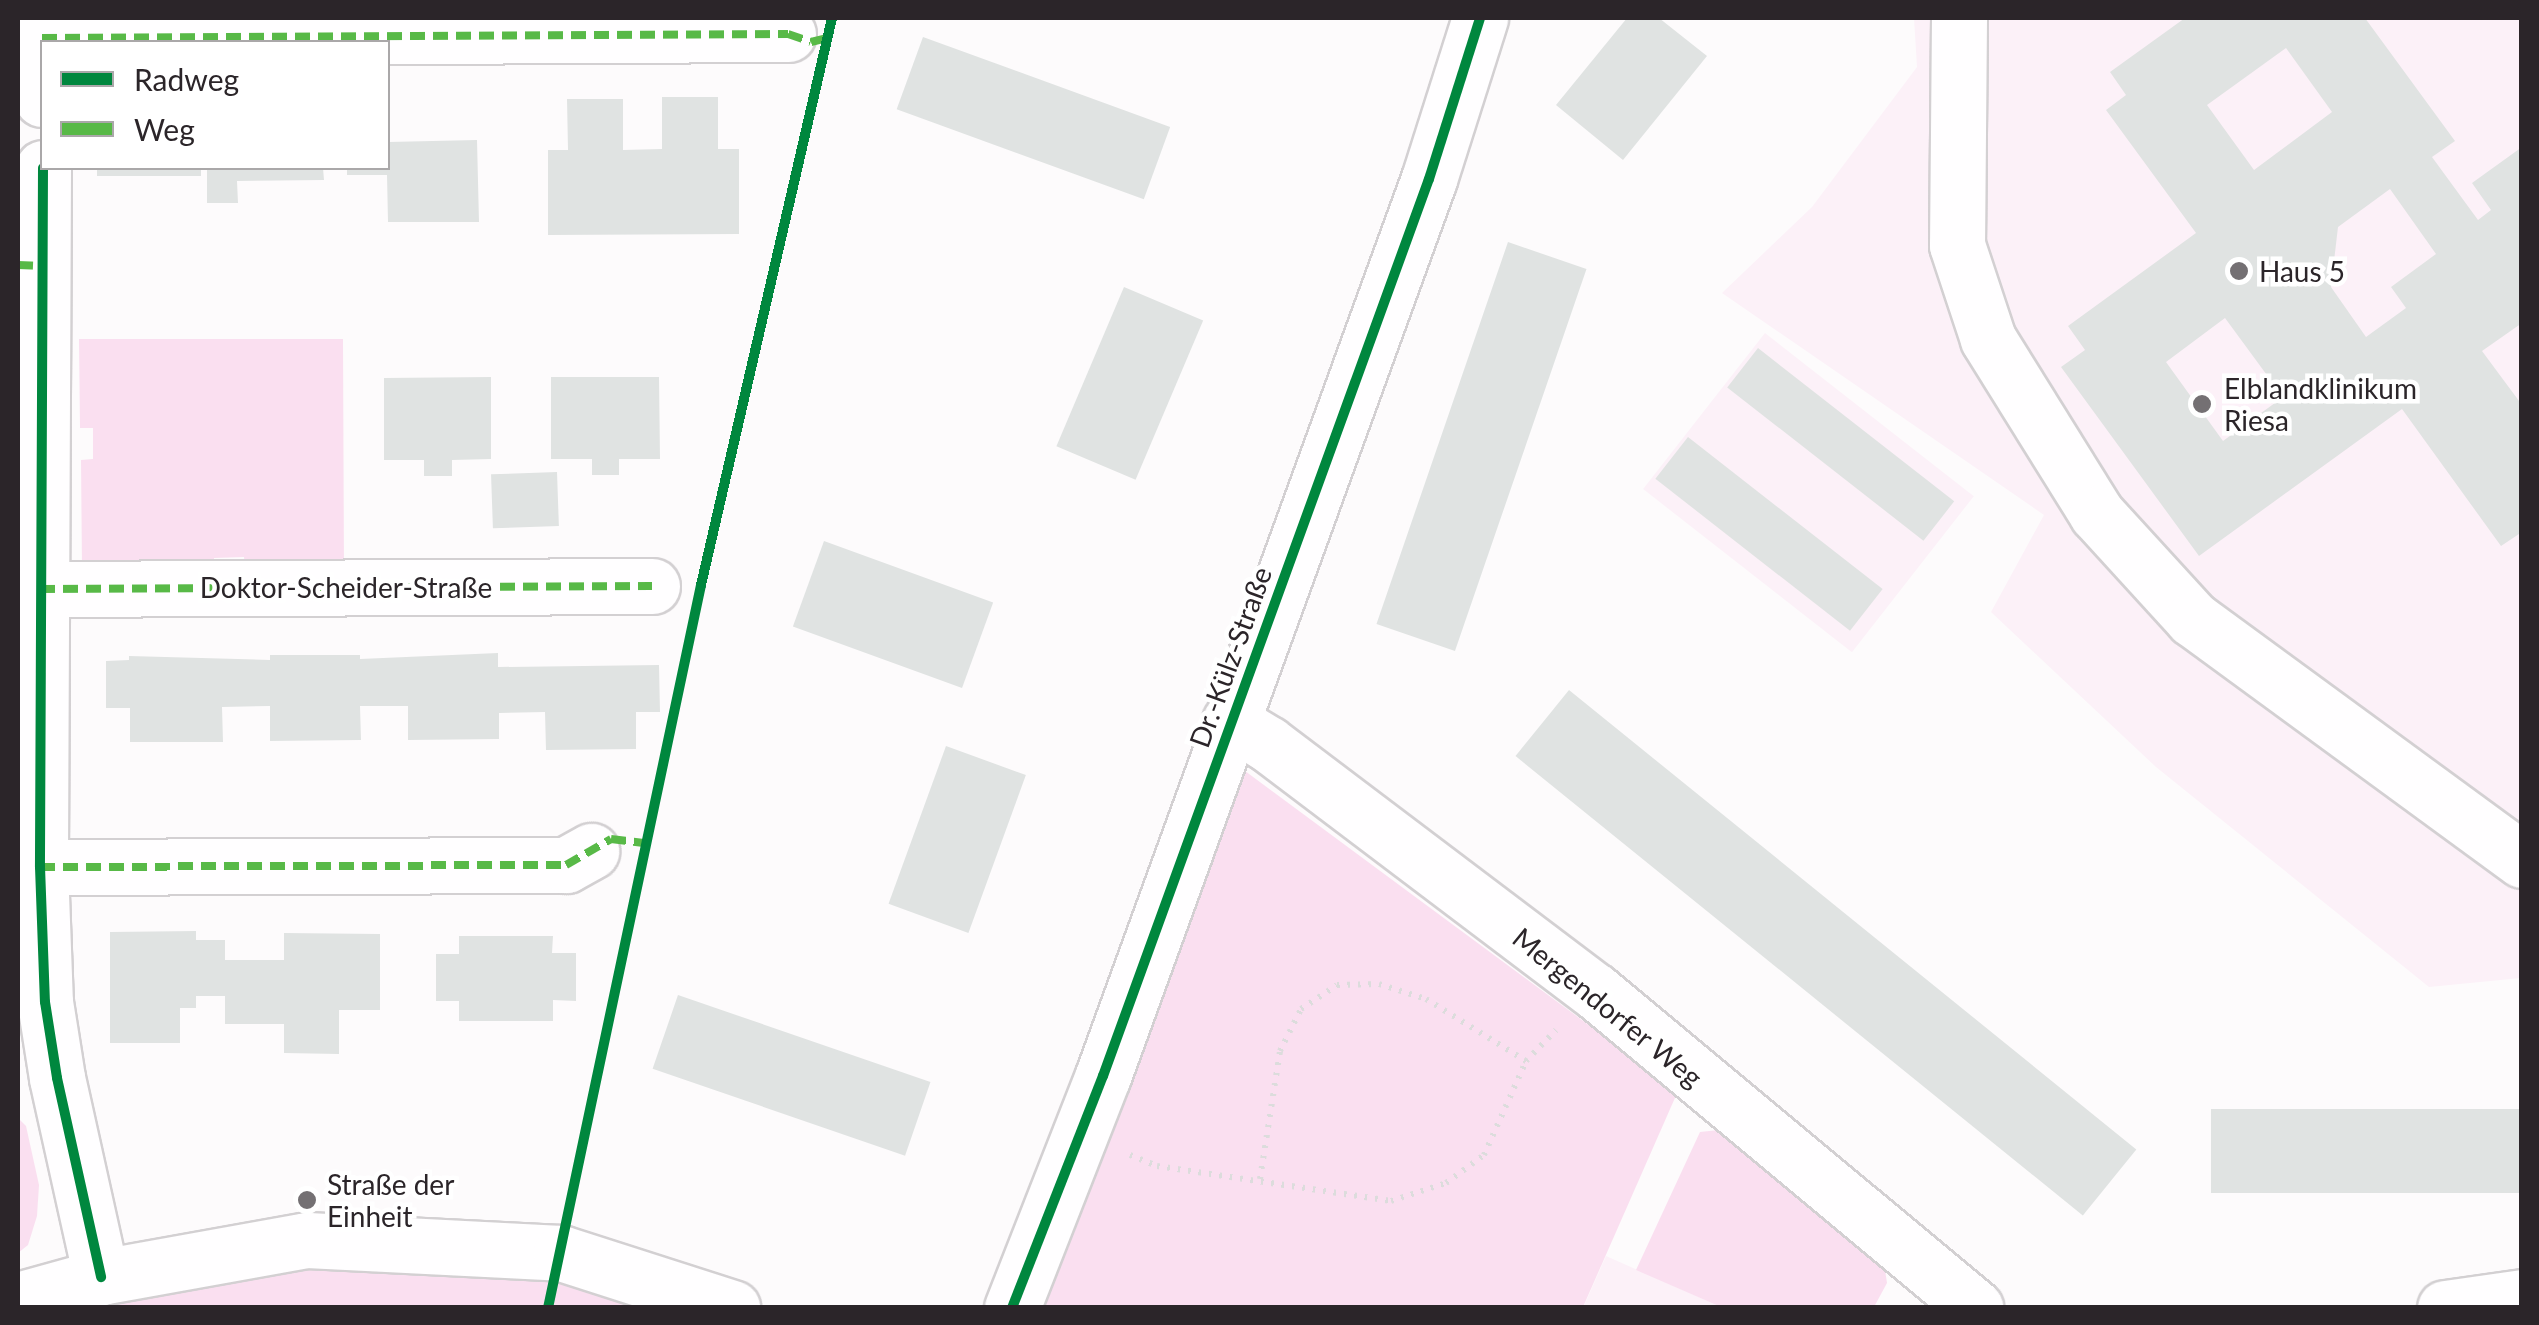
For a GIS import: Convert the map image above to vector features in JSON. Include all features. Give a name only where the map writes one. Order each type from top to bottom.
[{"type":"street","name":"Dr.-Külz-Straße","points":[[1012,1308],[1103,1076],[1429,180],[1480,18]]},
{"type":"street","points":[[1959,18],[1957,245],[1988,339],[2097,514],[2193,620],[2522,860]]},
{"type":"street","points":[[42,28],[788,34]]},
{"type":"street","points":[[43,170],[31,266],[40,589],[33,840],[44,1002],[56,1078],[101,1277]]},
{"type":"street","name":"Doktor-Scheider-Straße","points":[[40,589],[652,586]]},
{"type":"street","name":"Mergendorfer Weg","points":[[1230,720],[1283,755],[1595,991],[1975,1308]]},
{"type":"street","points":[[33,840],[566,865],[591,851]]},
{"type":"street","points":[[18,1300],[101,1277],[307,1240],[560,1253],[732,1308]]},
{"type":"street","points":[[2446,1308],[2522,1298]]},
{"type":"path","points":[[1260,1179],[1280,1052],[1300,1008],[1336,985],[1379,984],[1426,999],[1526,1061]]},
{"type":"path","points":[[1136,1157],[1157,1166],[1391,1201],[1446,1184],[1484,1155],[1526,1061],[1595,991]]},
{"type":"shaded area","name":"Elblandklinikum Riesa","points":[[1914,18],[2521,18],[2521,978],[2429,987],[2156,767],[1991,612],[2044,515],[1722,293],[1812,207],[1917,67]]},
{"type":"shaded area","points":[[1765,333],[1974,496],[1852,652],[1643,489]]},
{"type":"shaded area","points":[[79,339],[343,339],[344,572],[245,572],[244,557],[214,558],[215,573],[82,569],[81,460],[93,459],[93,428],[80,428]]},
{"type":"shaded area","points":[[1241,768],[1678,1091],[1583,1307],[1027,1308]]},
{"type":"shaded area","points":[[18,1118],[26,1126],[39,1185],[37,1216],[28,1245],[18,1253]]},
{"type":"shaded area","points":[[1728,1129],[1883,1257],[1887,1283],[1874,1307],[1721,1307],[1636,1270],[1700,1132]]},
{"type":"shaded area","points":[[1606,1256],[1721,1307],[1583,1308]]},
{"type":"shaded area","points":[[335,1257],[484,1265],[585,1285],[656,1308],[88,1308]]},
{"type":"building","points":[[1627,18],[1659,18],[1707,56],[1623,160],[1556,105]]},
{"type":"building","name":"Haus 5","points":[[2185,18],[2365,18],[2455,141],[2432,157],[2478,220],[2491,210],[2472,183],[2522,147],[2522,323],[2482,351],[2522,405],[2522,532],[2501,546],[2402,409],[2199,556],[2061,367],[2085,350],[2068,326],[2196,233],[2106,110],[2126,95],[2110,72]],"holes":[[[2286,48],[2332,112],[2254,170],[2207,105]],[[2390,189],[2436,254],[2391,287],[2406,308],[2366,337],[2331,287],[2338,227]],[[2225,318],[2283,397],[2223,441],[2166,362]]]},
{"type":"building","points":[[923,37],[1170,127],[1144,199],[897,109]]},
{"type":"building","points":[[662,97],[718,97],[718,149],[739,149],[739,234],[548,235],[548,150],[568,150],[567,99],[623,99],[623,150],[662,149]]},
{"type":"building","points":[[477,140],[479,222],[388,222],[387,175],[347,175],[347,170],[390,170],[390,142]]},
{"type":"building","points":[[97,170],[201,170],[201,176],[97,176]]},
{"type":"building","points":[[207,170],[323,170],[324,180],[237,181],[238,203],[207,203]]},
{"type":"building","points":[[1508,242],[1586,269],[1455,651],[1376,624]]},
{"type":"building","points":[[1124,287],[1203,321],[1136,480],[1056,446]]},
{"type":"building","points":[[1758,348],[1954,501],[1923,541],[1727,387]]},
{"type":"building","points":[[491,377],[491,459],[452,460],[452,476],[424,476],[424,460],[384,460],[384,378]]},
{"type":"building","points":[[551,377],[659,377],[660,459],[619,459],[619,475],[592,475],[592,459],[551,459]]},
{"type":"building","points":[[1688,437],[1883,589],[1850,631],[1655,479]]},
{"type":"building","points":[[557,472],[559,526],[493,528],[491,474]]},
{"type":"building","points":[[824,541],[993,603],[962,688],[793,627]]},
{"type":"building","points":[[498,653],[498,667],[659,665],[660,712],[636,712],[636,749],[546,750],[545,712],[499,713],[499,739],[408,740],[408,706],[360,706],[361,740],[270,741],[270,706],[222,707],[223,742],[130,742],[130,708],[106,708],[106,661],[129,660],[129,656],[270,660],[270,655],[360,655],[360,659]]},
{"type":"building","points":[[1569,690],[2136,1149],[2083,1215],[1516,756]]},
{"type":"building","points":[[946,746],[1026,775],[968,933],[889,904]]},
{"type":"building","points":[[196,931],[196,940],[225,940],[225,960],[284,960],[284,933],[380,934],[380,1010],[339,1010],[339,1054],[284,1053],[284,1024],[225,1024],[225,996],[196,996],[196,1008],[180,1008],[180,1043],[110,1043],[110,932]]},
{"type":"building","points":[[459,936],[553,936],[552,953],[576,953],[576,1001],[553,1000],[553,1021],[459,1021],[459,1001],[436,1001],[436,954],[459,954]]},
{"type":"building","points":[[678,995],[930,1082],[905,1156],[653,1069]]},
{"type":"building","points":[[2211,1109],[2522,1109],[2522,1193],[2211,1193]]},
{"type":"marked path","points":[[42,38],[788,34],[811,42],[827,38]]},
{"type":"marked path","points":[[18,265],[44,266]]},
{"type":"marked path","points":[[40,589],[652,586]]},
{"type":"marked path","points":[[40,867],[566,865],[611,839],[646,843]]},
{"type":"cycle path","points":[[548,1308],[701,585],[832,18]]},
{"type":"cycle path","points":[[1012,1308],[1103,1076],[1429,179],[1480,18]]},
{"type":"cycle path","points":[[43,170],[40,867],[45,1002],[57,1078],[101,1277]]},
{"type":"place","name":"Haus 5","points":[[2239,271]]},
{"type":"place","name":"Elblandklinikum Riesa","points":[[2202,404]]},
{"type":"place","name":"Straße der Einheit","points":[[307,1200]]}]
